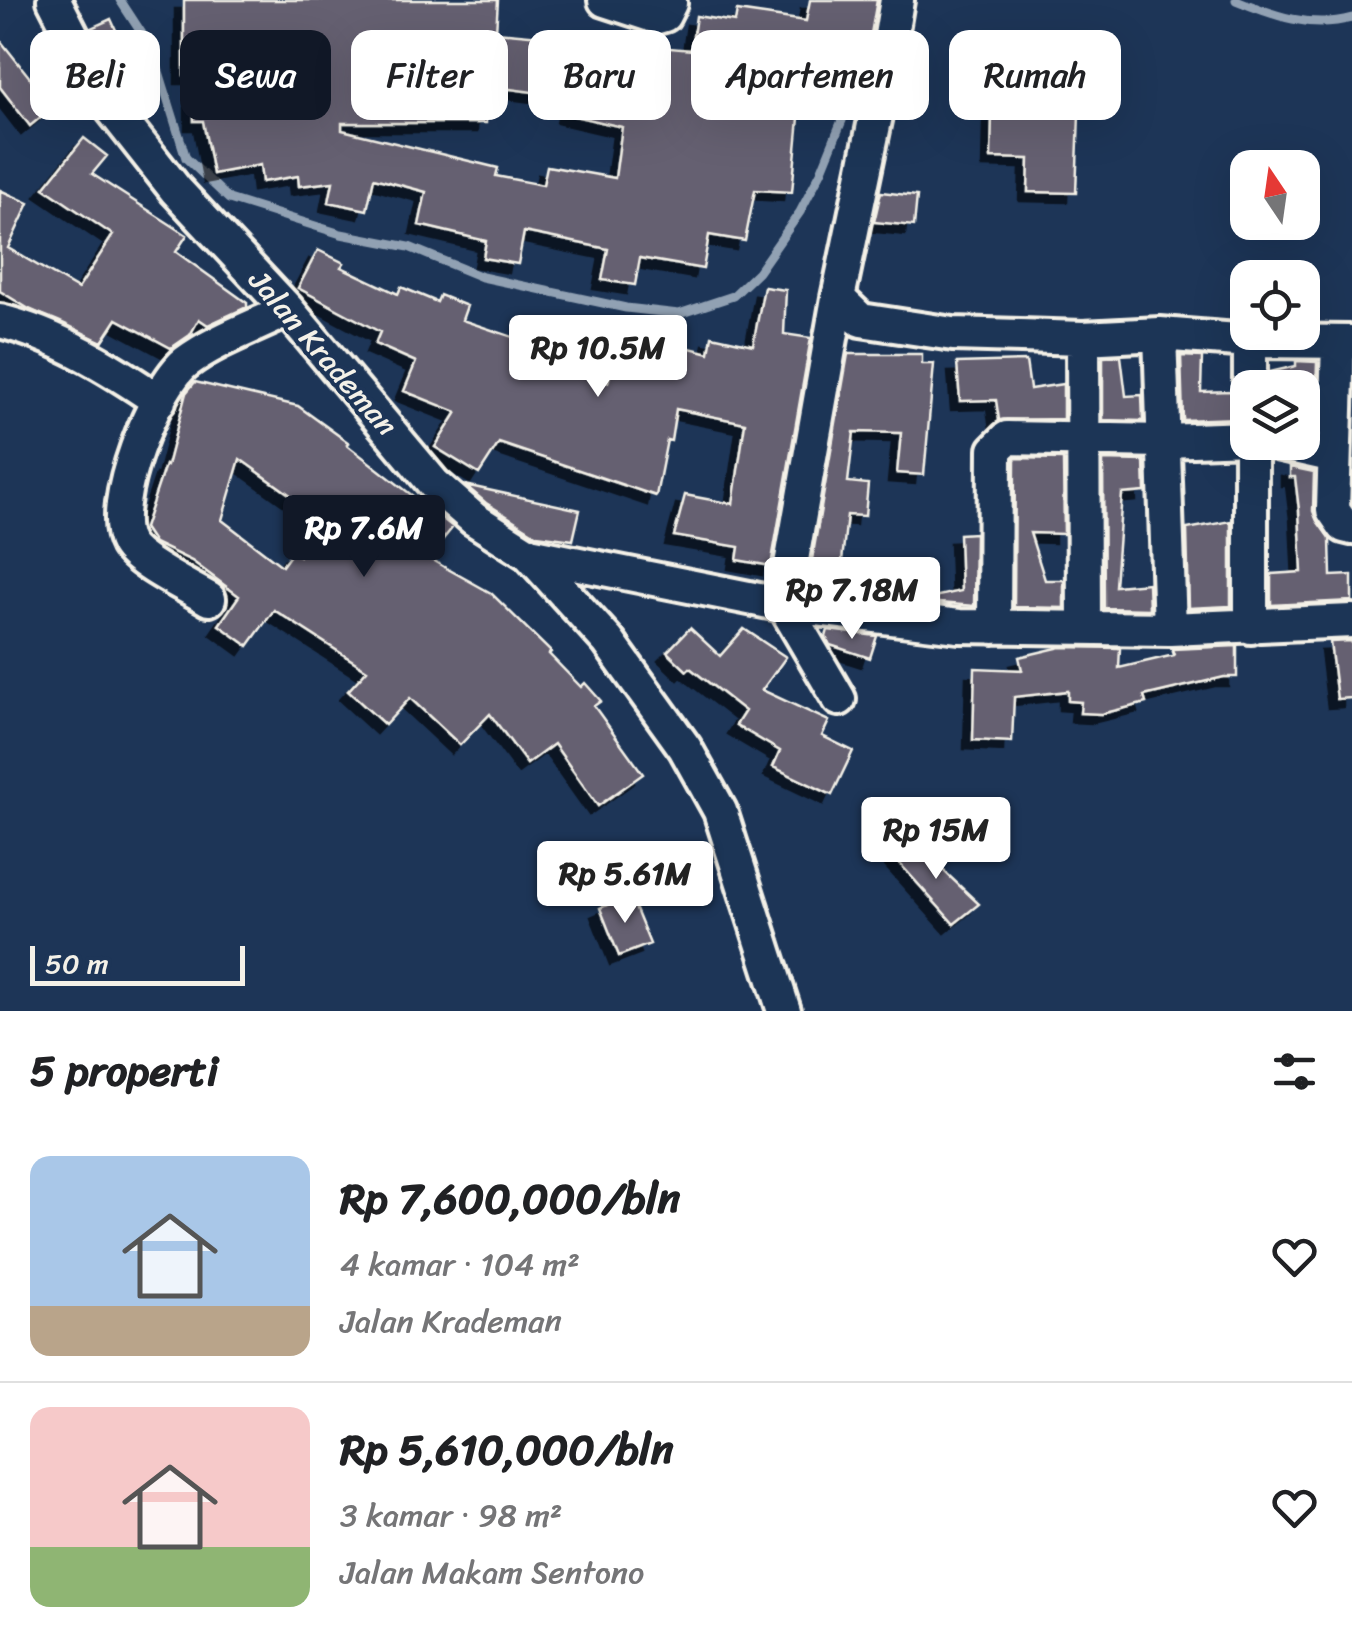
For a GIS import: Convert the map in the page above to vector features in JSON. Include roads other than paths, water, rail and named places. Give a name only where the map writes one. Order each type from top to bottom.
[{"type":"street","name":"Jalan Krademan","points":[[54,0],[105,100],[176,190],[288,310],[434,484],[474,519],[529,554],[784,605],[940,625],[1170,629],[1352,622]]},
{"type":"street","points":[[605,0],[657,17],[664,15],[670,3]]},
{"type":"street","points":[[892,30],[897,0]]},
{"type":"street","points":[[839,699],[784,605],[838,298],[875,120]]},
{"type":"street","points":[[838,298],[862,320],[953,334],[1084,338],[1160,334],[1230,339]]},
{"type":"street","points":[[209,599],[136,553],[126,542],[121,513],[130,466],[170,378],[184,363],[288,310]]},
{"type":"street","points":[[0,321],[24,327],[111,368],[160,400]]},
{"type":"street","points":[[1160,334],[1170,629]]},
{"type":"street","points":[[1084,338],[1084,627]]},
{"type":"street","points":[[1320,341],[1345,342],[1333,510],[1336,519],[1352,528]]},
{"type":"street","points":[[994,626],[995,450],[1007,438],[1230,440]]},
{"type":"street","points":[[1320,453],[1334,456]]},
{"type":"street","points":[[1249,460],[1251,627]]},
{"type":"street","points":[[529,554],[608,641],[694,764],[720,810],[784,1011]]},
{"type":"waterway","points":[[120,0],[152,49],[186,158],[229,199],[341,234],[409,247],[482,277],[626,308],[679,314],[733,296],[758,272],[800,212],[842,120]]},
{"type":"waterway","points":[[1236,0],[1279,16],[1307,21],[1352,18]]}]
